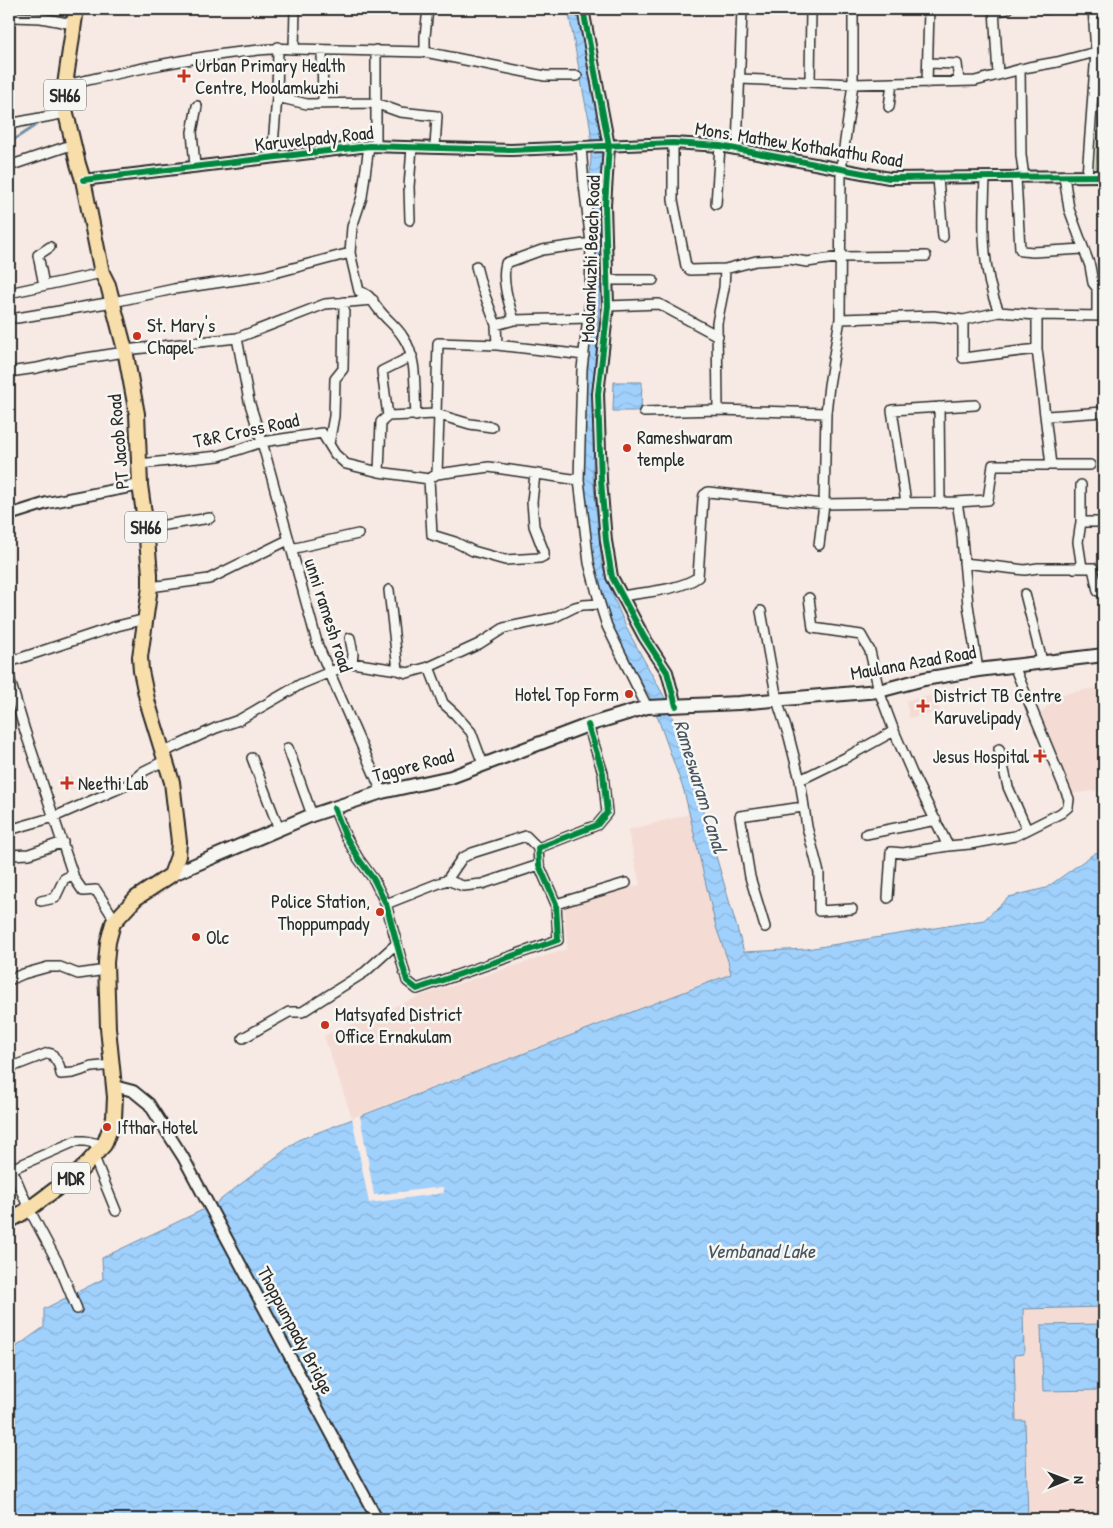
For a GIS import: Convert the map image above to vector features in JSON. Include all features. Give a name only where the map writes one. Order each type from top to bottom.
[{"type":"main road","name":"PT Jacob Road","points":[[76,9],[64,105],[83,180],[102,273],[113,302],[125,351],[136,414],[140,485],[146,528],[150,587],[142,642],[141,671],[152,717],[172,782],[179,842],[178,856],[172,875]]},
{"type":"main road","name":"Maulana Azad Road","points":[[672,706],[777,700],[789,697],[880,690],[924,678],[1104,654]]},
{"type":"main road","name":"Tagore Road","points":[[172,875],[312,815],[382,792],[451,777],[588,725],[648,707],[672,706]]},
{"type":"main road","name":"MDR","points":[[9,1221],[29,1209],[80,1171],[104,1145],[114,1118],[114,1086],[108,1028],[106,970],[108,942],[116,920],[136,898],[172,875]]},
{"type":"street","points":[[10,9],[13,17],[42,18],[73,24]]},
{"type":"street","points":[[294,49],[295,9]]},
{"type":"street","points":[[425,52],[428,9]]},
{"type":"street","name":"Moolamkuzhi Beach Road","points":[[583,9],[608,146],[605,205],[608,306],[598,394],[606,541],[612,577],[644,637],[667,672],[672,706]]},
{"type":"street","points":[[737,149],[742,9]]},
{"type":"street","points":[[810,81],[811,9]]},
{"type":"street","points":[[819,545],[824,504],[826,413],[840,319],[842,169],[854,84],[853,9]]},
{"type":"street","points":[[927,82],[929,9]]},
{"type":"street","points":[[998,75],[994,10],[1008,9]]},
{"type":"street","points":[[1043,9],[1049,9]]},
{"type":"street","points":[[1087,176],[1100,53],[1093,9]]},
{"type":"street","points":[[272,157],[277,97],[278,48]]},
{"type":"street","points":[[65,86],[123,72],[212,56],[278,48],[425,52],[545,76],[577,76]]},
{"type":"street","points":[[322,50],[324,103]]},
{"type":"street","points":[[376,50],[372,146],[362,197],[352,227],[350,253],[359,291],[369,295],[379,310],[403,336],[412,356],[416,416]]},
{"type":"street","points":[[740,79],[854,84],[975,81],[1020,69],[1100,53]]},
{"type":"street","points":[[928,63],[957,64],[958,81]]},
{"type":"street","points":[[1020,69],[1020,249],[1033,252],[1083,249]]},
{"type":"street","points":[[889,107],[892,83]]},
{"type":"street","points":[[277,97],[307,104],[375,102],[400,112],[437,116],[435,148]]},
{"type":"street","points":[[195,166],[192,132],[197,106]]},
{"type":"street","points":[[9,124],[66,113]]},
{"type":"street","points":[[673,143],[673,200],[686,266],[690,270],[725,269],[756,261],[790,260],[807,262],[841,257],[926,256]]},
{"type":"street","name":"Mons. Mathew Kothakathu Road","points":[[608,146],[673,143],[720,146],[889,178],[1104,176]]},
{"type":"street","points":[[9,166],[74,144]]},
{"type":"street","name":"Karuvelpady Road","points":[[83,180],[372,146],[511,150],[608,146]]},
{"type":"street","points":[[582,146],[584,184],[591,243],[589,318],[582,369],[579,480],[589,563],[600,604],[607,626],[648,707]]},
{"type":"street","points":[[716,204],[720,146]]},
{"type":"street","points":[[410,220],[409,187],[412,147]]},
{"type":"street","points":[[840,319],[934,316],[963,320],[999,312],[1036,315],[1100,316],[1097,288],[1093,283],[1090,266],[1069,209],[1064,176]]},
{"type":"street","points":[[938,178],[943,237]]},
{"type":"street","points":[[985,178],[986,265],[992,295],[999,312]]},
{"type":"street","points":[[514,320],[505,280],[506,263],[542,250],[591,243]]},
{"type":"street","points":[[44,285],[38,255],[50,247]]},
{"type":"street","points":[[17,318],[113,302],[174,289],[263,276],[350,253]]},
{"type":"street","points":[[476,266],[496,325],[497,345]]},
{"type":"street","points":[[718,410],[717,323],[724,288],[725,269]]},
{"type":"street","points":[[9,293],[102,273]]},
{"type":"street","points":[[608,280],[653,280]]},
{"type":"street","points":[[9,372],[125,351],[236,338],[325,304],[372,300]]},
{"type":"street","points":[[329,444],[334,416],[335,379],[343,369],[344,302]]},
{"type":"street","points":[[608,306],[659,304],[718,336]]},
{"type":"street","points":[[1036,315],[1037,349],[1051,465]]},
{"type":"street","points":[[496,325],[514,320],[589,318]]},
{"type":"street","points":[[963,320],[963,358],[1037,349]]},
{"type":"street","name":"unni ramesh road","points":[[236,338],[249,401],[318,646],[328,673],[352,721],[382,792]]},
{"type":"street","points":[[535,474],[532,502],[534,526],[544,556],[515,560],[492,557],[432,535],[433,476],[438,414],[438,343],[497,345],[584,355]]},
{"type":"street","points":[[388,416],[382,371],[412,356]]},
{"type":"street","points":[[906,503],[892,410],[975,405]]},
{"type":"street","points":[[940,408],[940,503]]},
{"type":"street","points":[[644,412],[718,410],[826,413]]},
{"type":"street","points":[[1046,416],[1104,412]]},
{"type":"street","points":[[379,472],[381,422],[388,416],[438,414],[470,424],[492,427]]},
{"type":"street","name":"T&R Cross Road","points":[[139,464],[219,456],[262,442],[322,433],[335,454],[346,464],[379,472],[433,476],[489,467],[579,480]]},
{"type":"street","points":[[622,596],[669,588],[692,581],[698,577],[703,499],[704,494],[708,492],[824,504],[940,503],[988,500],[993,465],[1090,465]]},
{"type":"street","points":[[9,515],[47,504],[140,485]]},
{"type":"street","points":[[1081,485],[1081,522],[1078,542],[1082,568]]},
{"type":"street","points":[[957,502],[968,605],[978,670]]},
{"type":"street","points":[[146,528],[210,518]]},
{"type":"street","points":[[1081,522],[1104,522]]},
{"type":"street","points":[[150,587],[209,579],[289,545],[358,534]]},
{"type":"street","points":[[964,563],[1025,570],[1038,568],[1093,568],[1098,591],[1104,591]]},
{"type":"street","points":[[389,590],[398,670]]},
{"type":"street","points":[[1026,594],[1042,661]]},
{"type":"street","points":[[810,598],[813,628],[861,635],[870,651],[880,690],[894,730],[948,846]]},
{"type":"street","points":[[9,830],[54,816],[127,785],[165,756],[216,728],[238,720],[301,684],[352,663],[407,673],[429,667],[480,644],[504,628],[553,618],[583,605],[600,604]]},
{"type":"street","points":[[761,610],[777,700],[800,780],[803,807],[819,873],[819,911],[852,909]]},
{"type":"street","points":[[9,662],[117,626],[146,619]]},
{"type":"street","points":[[350,638],[353,654],[352,663]]},
{"type":"street","points":[[888,898],[891,852],[903,853],[1015,836],[1061,813],[1068,807],[1069,799],[1014,666]]},
{"type":"street","points":[[429,667],[443,703],[471,732],[483,764]]},
{"type":"street","points":[[9,677],[73,874],[83,891],[96,890],[116,920]]},
{"type":"street","points":[[538,848],[597,825],[607,813],[603,773],[588,725]]},
{"type":"street","points":[[800,780],[845,758],[894,730]]},
{"type":"street","points":[[288,748],[312,815]]},
{"type":"street","points":[[999,749],[1008,787],[1027,830]]},
{"type":"street","points":[[252,758],[279,829]]},
{"type":"street","points":[[765,928],[750,876],[740,816],[803,807]]},
{"type":"street","points":[[334,808],[345,835],[358,858],[374,880],[378,892],[386,904],[407,981],[417,989],[558,940],[556,904],[540,865],[538,848],[526,836],[472,853],[462,858],[447,880],[386,904]]},
{"type":"street","points":[[866,834],[936,820]]},
{"type":"street","points":[[9,856],[29,854],[63,842]]},
{"type":"street","points":[[447,880],[463,886],[482,884],[540,865]]},
{"type":"street","points":[[41,901],[55,898],[64,879],[73,874]]},
{"type":"street","points":[[556,904],[626,883]]},
{"type":"street","points":[[243,1038],[289,1012],[302,1012],[364,972],[396,944]]},
{"type":"street","points":[[9,980],[48,967],[60,967],[78,974],[106,970]]},
{"type":"street","points":[[9,1068],[48,1053],[52,1054],[59,1065],[61,1074],[92,1067],[112,1065]]},
{"type":"street","name":"Thoppumpady Bridge","points":[[114,1086],[133,1091],[149,1104],[183,1157],[377,1519]]},
{"type":"street","points":[[77,1308],[58,1263],[29,1209],[10,1167],[76,1141],[104,1145]]},
{"type":"street","points":[[94,1157],[116,1211]]},
{"type":"shaded area","points":[[1104,688],[1104,790],[1074,793],[1061,775],[1038,718],[1059,695]]},
{"type":"shaded area","name":"District TB Centre Karuvelipady","points":[[937,695],[940,712],[909,718],[906,700]]},
{"type":"shaded area","name":"Neethi Lab","points":[[71,774],[75,789],[64,792],[60,777]]},
{"type":"shaded area","points":[[690,814],[716,927],[731,974],[352,1118],[324,1036],[420,996],[567,949],[564,906],[640,885],[628,830]]},
{"type":"shaded area","points":[[1104,1307],[1104,1324],[1041,1326],[1043,1391],[1104,1390],[1104,1519],[1028,1519],[1025,1422],[1016,1422],[1014,1355],[1024,1354],[1023,1309]]},
{"type":"green space","points":[[1102,62],[1104,62],[1104,169],[1096,168]]},
{"type":"water","name":"Vembanad Lake","points":[[568,9],[578,9],[600,115],[603,142],[600,191],[601,278],[594,389],[593,477],[602,564],[628,631],[666,700],[690,767],[744,952],[807,949],[984,920],[1009,897],[1046,888],[1095,853],[1104,852],[1104,1307],[1023,1309],[1024,1354],[1014,1355],[1016,1421],[1025,1421],[1028,1519],[9,1519],[9,1361],[16,1347],[44,1327],[44,1309],[103,1279],[102,1258],[215,1204],[298,1140],[731,974],[716,927],[684,791],[651,699],[609,626],[592,565],[582,478],[591,131]]},
{"type":"water","points":[[614,382],[642,382],[641,411],[613,411]]},
{"type":"water","points":[[1104,1324],[1104,1390],[1043,1391],[1041,1325]]},
{"type":"pier","points":[[360,1115],[374,1195],[443,1187],[444,1193],[369,1203],[352,1118]]},
{"type":"waterway","points":[[9,143],[41,122]]},
{"type":"cycle path","points":[[583,9],[609,146],[605,205],[608,306],[598,394],[601,480],[606,541],[612,577],[644,637],[667,672],[676,706]]},
{"type":"cycle path","points":[[83,180],[369,146],[511,150],[673,143],[720,146],[889,178],[1104,176]]},
{"type":"cycle path","points":[[334,808],[345,835],[358,858],[374,880],[386,904],[407,981],[417,989],[558,940],[556,904],[539,865],[538,848],[597,825],[607,813],[603,773],[588,725]]},
{"type":"place","name":"Urban Primary Health Centre, Moolamkuzhi","points":[[184,76]]},
{"type":"place","name":"St. Mary's Chapel","points":[[137,336]]},
{"type":"place","name":"Rameshwaram temple","points":[[627,448]]},
{"type":"place","name":"Hotel Top Form","points":[[629,694]]},
{"type":"place","name":"District TB Centre Karuvelipady","points":[[923,706]]},
{"type":"place","name":"Jesus Hospital","points":[[1040,756]]},
{"type":"place","name":"Neethi Lab","points":[[67,783]]},
{"type":"place","name":"Police Station, Thoppumpady","points":[[380,912]]},
{"type":"place","name":"Olc","points":[[196,937]]},
{"type":"place","name":"Matsyafed District Office Ernakulam","points":[[325,1025]]},
{"type":"place","name":"Ifthar Hotel","points":[[107,1127]]},
{"type":"water label","name":"Rameswaram Canal","points":[[701,786]]}]
